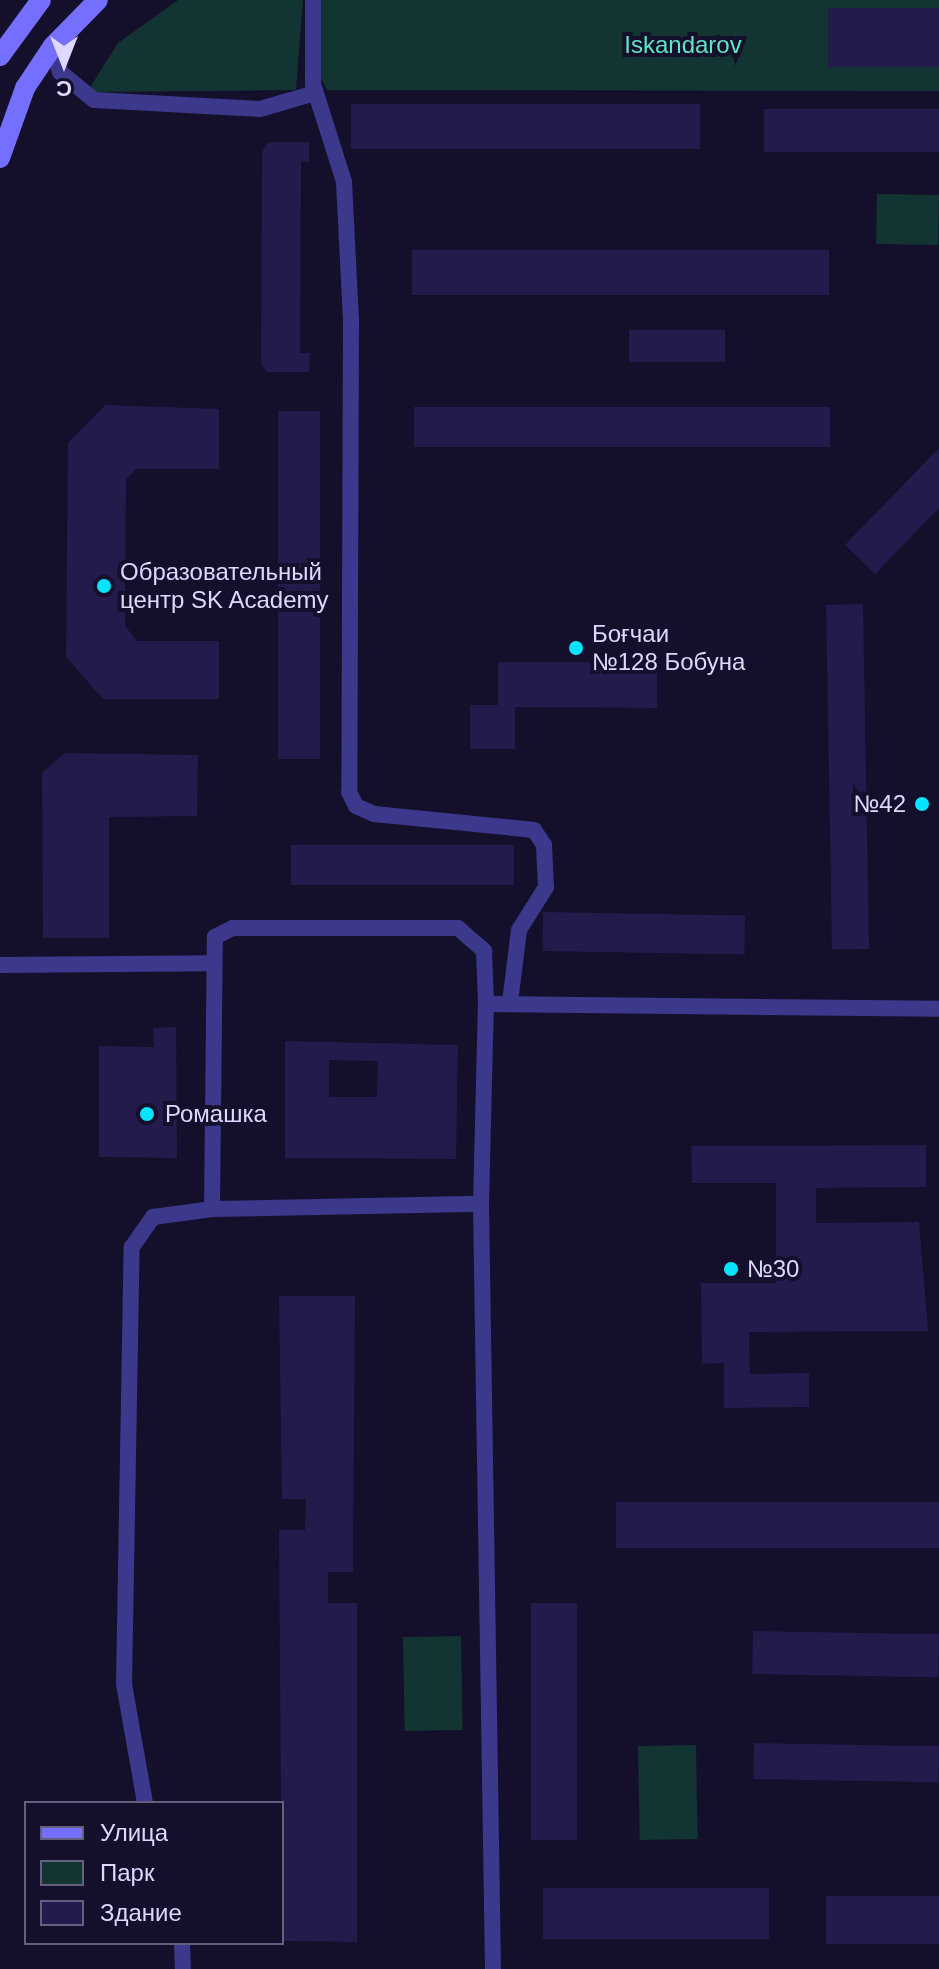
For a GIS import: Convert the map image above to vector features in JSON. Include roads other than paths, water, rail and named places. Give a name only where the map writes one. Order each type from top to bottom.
[{"type":"main road","points":[[0,56],[41,0]]},
{"type":"main road","points":[[0,158],[25,88],[53,46],[98,0]]},
{"type":"street","points":[[313,0],[315,93],[344,182],[350,288],[349,792],[356,806],[374,814],[534,830],[544,845],[546,887],[519,930],[510,1002]]},
{"type":"street","points":[[53,46],[60,72],[94,100],[260,109],[315,93]]},
{"type":"street","points":[[212,1209],[211,963],[215,937],[233,928],[458,928],[484,951],[486,1004],[481,1204],[493,1969]]},
{"type":"street","points":[[0,965],[211,963]]},
{"type":"street","points":[[486,1004],[939,1009]]},
{"type":"street","points":[[145,1801],[124,1684],[132,1247],[153,1217],[212,1209],[481,1204]]},
{"type":"street","points":[[182,1945],[183,1969]]},
{"type":"place","name":"Образовательный центр SK Academy","points":[[104,586]]},
{"type":"place","name":"Боғчаи №128 Бобуна","points":[[576,648]]},
{"type":"place","name":"№42","points":[[922,804]]},
{"type":"place","name":"Ромашка","points":[[147,1114]]},
{"type":"place","name":"№30","points":[[731,1269]]},
{"type":"park label","name":"Iskandarov","points":[[683,45]]}]
